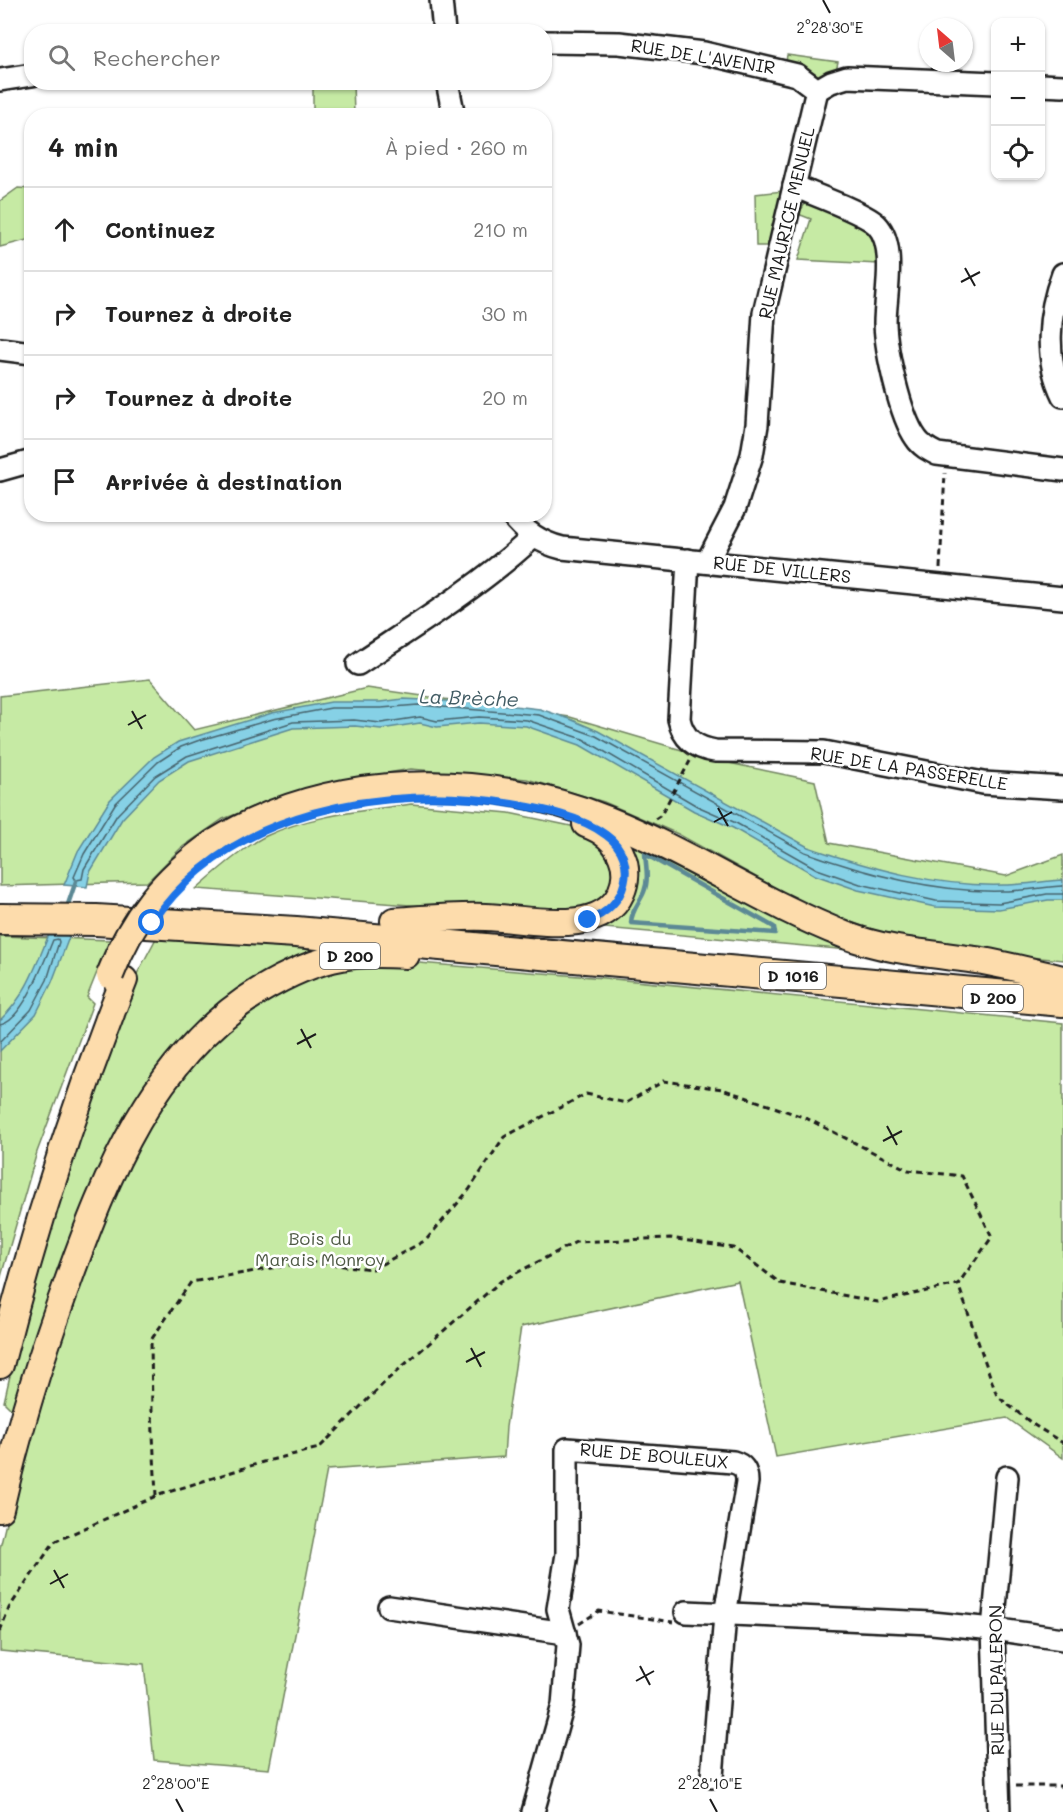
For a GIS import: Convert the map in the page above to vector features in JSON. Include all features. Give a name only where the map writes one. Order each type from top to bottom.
[{"type":"highway","name":"D 1016","points":[[0,900],[41,909],[247,908],[1063,980]]},
{"type":"highway","name":"D 1016","points":[[0,919],[41,909]]},
{"type":"highway","name":"D 1016","points":[[99,910],[296,932],[1063,1001]]},
{"type":"highway","name":"D 200","points":[[924,988],[1063,1008]]},
{"type":"main road","name":"D 200","points":[[0,1305],[47,1147],[117,978],[159,912],[218,848],[244,826],[321,799],[356,791],[417,785],[496,790],[550,800],[608,819],[762,898],[848,936],[891,948],[998,964],[1063,980]]},
{"type":"main road","name":"D 200","points":[[218,848],[325,810],[387,799],[451,797],[530,808],[558,814],[590,826],[611,838],[619,849],[625,864],[625,879],[620,897],[609,910],[588,920],[566,922],[462,917],[394,921]]},
{"type":"main road","name":"D 200","points":[[0,1509],[23,1420],[51,1332],[83,1241],[111,1174],[135,1125],[157,1091],[191,1048],[221,1017],[280,979],[319,963],[353,955],[405,955],[520,964],[662,965]]},
{"type":"main road","name":"D 200","points":[[0,1365],[31,1249],[117,978]]},
{"type":"street","points":[[441,0],[443,24]]},
{"type":"street","name":"RUE DE L'AVENIR","points":[[552,42],[619,43],[704,53],[797,75],[817,90]]},
{"type":"street","points":[[0,80],[24,76]]},
{"type":"street","points":[[817,90],[847,77],[991,83]]},
{"type":"street","points":[[1045,85],[1063,86]]},
{"type":"street","points":[[449,90],[452,108]]},
{"type":"street","name":"RUE MAURICE MENUEL","points":[[697,561],[735,508],[752,455],[764,313],[817,90]]},
{"type":"street","points":[[794,186],[872,221],[882,232],[888,255],[886,338],[902,406],[917,440],[930,451],[948,456],[1063,470]]},
{"type":"street","points":[[1063,274],[1052,310],[1050,334],[1053,368],[1063,396]]},
{"type":"street","points":[[0,349],[24,352]]},
{"type":"street","points":[[0,470],[24,463]]},
{"type":"street","name":"RUE DE VILLERS","points":[[519,522],[533,537],[562,548],[1063,598]]},
{"type":"street","points":[[358,664],[487,578],[533,537]]},
{"type":"street","name":"RUE DE LA PASSERELLE","points":[[697,561],[679,719],[683,732],[699,747],[715,751],[824,753],[967,781],[1005,786],[1063,788]]},
{"type":"street","name":"RUE DE BOULEUX","points":[[533,1812],[563,1704],[569,1653],[566,1633],[558,1609],[567,1554],[567,1449],[692,1458],[733,1462],[743,1466],[746,1470],[747,1482],[725,1615]]},
{"type":"street","name":"RUE DU PALERON","points":[[999,1812],[993,1629],[1007,1477]]},
{"type":"street","points":[[389,1607],[566,1633]]},
{"type":"street","points":[[694,1613],[932,1623],[1063,1639]]},
{"type":"street","points":[[712,1778],[725,1615]]},
{"type":"path","points":[[939,585],[945,465],[948,456]]},
{"type":"path","points":[[652,821],[661,815],[681,776]]},
{"type":"path","points":[[0,1631],[9,1608],[54,1542],[156,1496],[263,1462],[319,1448],[388,1379],[501,1281],[576,1242],[670,1238],[734,1248],[780,1283],[878,1302],[958,1284],[992,1237],[962,1176],[908,1170],[806,1118],[722,1089],[664,1081],[626,1103],[586,1094],[504,1137],[469,1190],[426,1240],[373,1269],[308,1262],[191,1282],[151,1340],[156,1496]]},
{"type":"path","points":[[958,1284],[997,1396],[1034,1425],[1063,1443]]},
{"type":"path","points":[[566,1633],[598,1611],[680,1623],[694,1613]]},
{"type":"path","points":[[999,1785],[1063,1786]]},
{"type":"green space","points":[[787,55],[838,62],[836,70],[813,80],[786,62]]},
{"type":"green space","points":[[313,90],[353,90],[354,108],[313,108]]},
{"type":"green space","points":[[18,188],[24,188],[24,241],[0,247],[0,201]]},
{"type":"green space","points":[[783,191],[773,246],[756,246],[755,194]]},
{"type":"green space","points":[[807,201],[868,228],[878,236],[879,264],[798,260],[811,219],[798,214]]},
{"type":"green space","points":[[150,679],[194,730],[367,688],[570,717],[719,761],[815,781],[829,843],[1006,876],[1063,855],[1063,960],[993,954],[909,941],[819,912],[678,834],[604,802],[527,779],[411,769],[316,785],[223,819],[181,848],[147,882],[0,886],[0,696]]},
{"type":"green space","points":[[411,804],[509,813],[571,826],[602,839],[616,862],[617,881],[606,906],[558,916],[196,889],[249,846],[283,829],[319,818]]},
{"type":"green space","points":[[619,836],[860,951],[604,928],[619,916]]},
{"type":"green space","points":[[160,931],[335,945],[177,1052],[18,1416],[4,1402],[28,1296],[115,1015]]},
{"type":"green space","points":[[0,936],[110,940],[87,997],[93,1003],[37,1152],[0,1280]]},
{"type":"green space","name":"Bois du Marais Monroy","points":[[370,959],[604,978],[1063,1023],[1063,1458],[1007,1418],[776,1457],[738,1281],[521,1327],[506,1427],[504,1457],[327,1470],[269,1769],[154,1760],[144,1664],[0,1651],[0,1548],[29,1426],[115,1175],[196,1052],[292,981]]},
{"type":"water","name":"La Brèche","points":[[403,699],[488,703],[540,709],[598,731],[808,847],[879,869],[953,883],[1010,885],[1063,880],[1063,900],[1048,900],[999,909],[935,907],[858,890],[815,875],[733,828],[694,811],[580,745],[526,726],[479,723],[437,727],[420,723],[381,729],[355,726],[293,728],[189,761],[159,780],[122,819],[90,872],[87,887],[64,885],[78,851],[110,800],[154,757],[178,742],[272,713],[331,702],[380,702]]},
{"type":"water","points":[[50,932],[71,932],[52,982],[36,1014],[0,1051],[0,1020],[24,990]]},
{"type":"waterway","points":[[645,854],[774,927],[775,933],[631,923],[634,911],[646,887],[645,854]]},
{"type":"waterway","name":"La Brèche","points":[[66,910],[76,881]]},
{"type":"route","points":[[152,923],[175,892],[194,874],[221,853],[252,836],[284,822],[338,807],[387,799],[436,796],[494,801],[558,814],[590,826],[611,838],[619,849],[625,864],[623,888],[620,897],[609,910],[588,920]]}]
